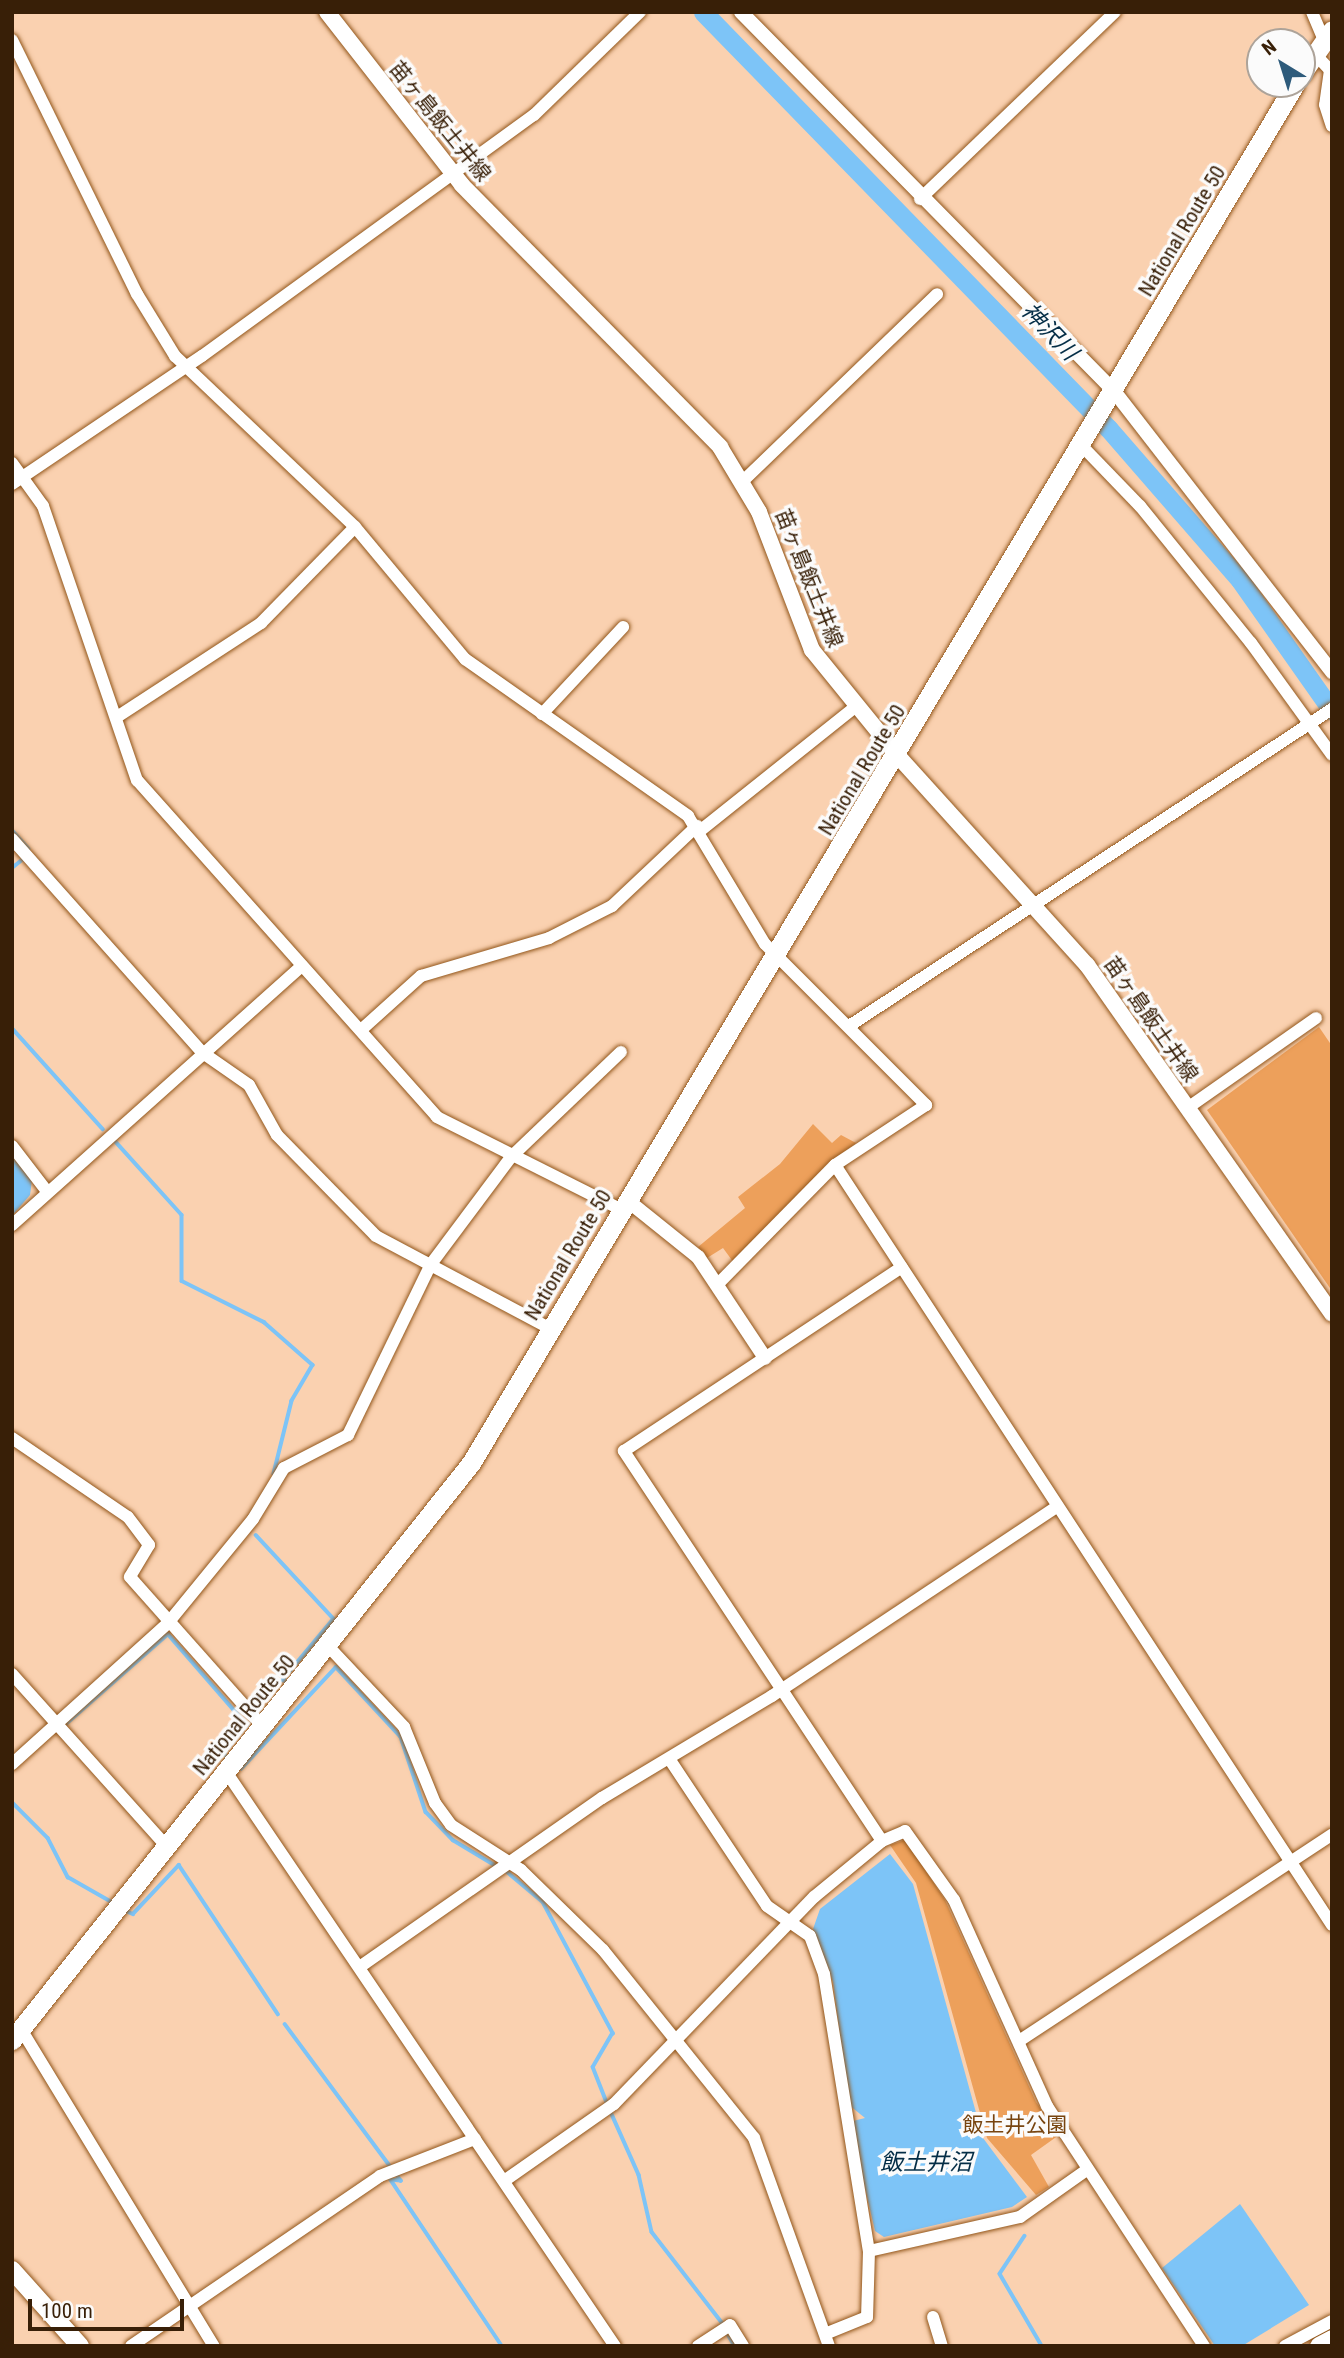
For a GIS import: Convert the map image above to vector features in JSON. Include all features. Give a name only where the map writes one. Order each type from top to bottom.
[{"type":"highway","name":"National Route 50","points":[[1110,396],[1287,98]]},
{"type":"highway","points":[[1083,442],[1110,396]]},
{"type":"highway","name":"National Route 50","points":[[16,2035],[329,1647],[471,1463],[624,1205],[898,756],[1083,442]]},
{"type":"highway","points":[[1319,2346],[1332,2339]]},
{"type":"main road","name":"苗ヶ島飯土井線","points":[[327,12],[453,174],[720,447],[744,480],[812,650],[855,707],[898,756],[1036,904],[1189,1107],[1331,1311]]},
{"type":"main road","points":[[12,2270],[80,2346]]},
{"type":"street","points":[[12,484],[23,474],[185,367],[534,115],[640,12]]},
{"type":"street","points":[[741,12],[1110,396],[1332,672]]},
{"type":"street","points":[[920,199],[1115,12]]},
{"type":"street","points":[[1311,12],[1324,41],[1330,70],[1325,104],[1332,126]]},
{"type":"street","points":[[12,40],[149,315],[185,367],[355,527],[465,659],[542,714],[623,766],[699,828],[765,944],[777,953],[926,1105],[835,1165],[717,1285]]},
{"type":"street","points":[[744,480],[937,294]]},
{"type":"street","points":[[1083,442],[1140,506],[1314,721],[1332,755]]},
{"type":"street","points":[[12,463],[23,474],[43,506],[137,780],[437,1117],[511,1157],[624,1205],[698,1257],[765,1358]]},
{"type":"street","points":[[117,717],[261,623],[355,527]]},
{"type":"street","points":[[542,714],[623,627]]},
{"type":"street","points":[[361,1030],[421,976],[549,937],[612,906],[699,828],[855,707]]},
{"type":"street","points":[[849,1026],[1332,709]]},
{"type":"street","points":[[12,838],[203,1053],[248,1085],[277,1135],[376,1236],[551,1329]]},
{"type":"street","points":[[12,1225],[46,1190],[302,966]]},
{"type":"street","points":[[1189,1107],[1316,1018]]},
{"type":"street","points":[[12,1764],[168,1623],[253,1519],[284,1468],[348,1435],[431,1264],[511,1157],[621,1052]]},
{"type":"street","points":[[12,1146],[46,1190]]},
{"type":"street","points":[[835,1165],[1055,1508],[1332,1925]]},
{"type":"street","points":[[882,1841],[624,1451],[902,1267]]},
{"type":"street","points":[[12,1438],[128,1517],[149,1545],[130,1577],[168,1623],[264,1728]]},
{"type":"street","points":[[361,1966],[513,1864],[601,1798],[670,1759],[1055,1508]]},
{"type":"street","points":[[329,1647],[404,1727],[435,1803],[451,1825],[513,1864],[603,1950],[754,2138],[827,2340],[867,2317],[869,2251],[824,1974],[810,1936],[767,1906],[670,1759]]},
{"type":"street","points":[[12,1674],[167,1847]]},
{"type":"street","points":[[227,1773],[361,1966],[615,2346]]},
{"type":"street","points":[[504,2181],[614,2105],[788,1922],[882,1841],[905,1831],[954,1900],[1047,2106],[1204,2346]]},
{"type":"street","points":[[1019,2041],[1332,1835]]},
{"type":"street","points":[[16,2035],[214,2346]]},
{"type":"street","points":[[131,2346],[187,2303],[380,2176],[475,2139]]},
{"type":"street","points":[[869,2251],[1020,2217],[1088,2169]]},
{"type":"street","points":[[933,2317],[942,2346]]},
{"type":"street","points":[[1285,2346],[1332,2321]]},
{"type":"street","points":[[698,2346],[730,2325],[743,2346]]},
{"type":"green space","points":[[1319,1027],[1332,1046],[1332,1291],[1207,1110]]},
{"type":"green space","points":[[813,1124],[832,1143],[841,1135],[856,1143],[828,1163],[734,1263],[723,1248],[707,1258],[698,1247],[745,1208],[738,1197],[780,1164]]},
{"type":"green space","name":"飯土井公園","points":[[905,1840],[945,1900],[1036,2102],[1059,2135],[1031,2155],[1049,2187],[1036,2195],[987,2138],[916,1883],[890,1845]]},
{"type":"water","points":[[12,1155],[32,1180],[30,1195],[12,1216]]},
{"type":"water","name":"飯土井沼","points":[[890,1854],[913,1884],[983,2138],[1027,2197],[1012,2207],[884,2237],[875,2231],[854,2141],[853,2121],[865,2118],[849,2105],[833,1982],[813,1929],[820,1909]]},
{"type":"water","points":[[1240,2204],[1309,2305],[1242,2346],[1215,2346],[1162,2268]]},
{"type":"waterway","name":"神沢川","points":[[703,12],[1108,428],[1240,580],[1332,711]]},
{"type":"waterway","points":[[12,830],[29,849]]},
{"type":"waterway","points":[[12,868],[22,860]]},
{"type":"waterway","points":[[12,1028],[103,1129]]},
{"type":"waterway","points":[[116,1142],[182,1215],[182,1281],[264,1322],[313,1365],[292,1401],[274,1474]]},
{"type":"waterway","points":[[256,1535],[334,1619],[283,1680],[287,1682]]},
{"type":"waterway","points":[[66,1724],[168,1634],[247,1725],[224,1753],[227,1757]]},
{"type":"waterway","points":[[241,1769],[336,1667],[401,1737],[426,1812],[453,1840],[498,1867]]},
{"type":"waterway","points":[[12,1802],[48,1838],[68,1877],[112,1902]]},
{"type":"waterway","points":[[124,1910],[133,1914],[179,1865],[278,2014]]},
{"type":"waterway","points":[[505,1870],[543,1902],[613,2033],[593,2067],[608,2105]]},
{"type":"waterway","points":[[285,2024],[401,2181],[391,2180],[502,2346]]},
{"type":"waterway","points":[[611,2112],[639,2175],[652,2232],[723,2324]]},
{"type":"waterway","points":[[1025,2236],[1000,2274],[1042,2346]]},
{"type":"waterway","points":[[726,2331],[735,2346]]}]
